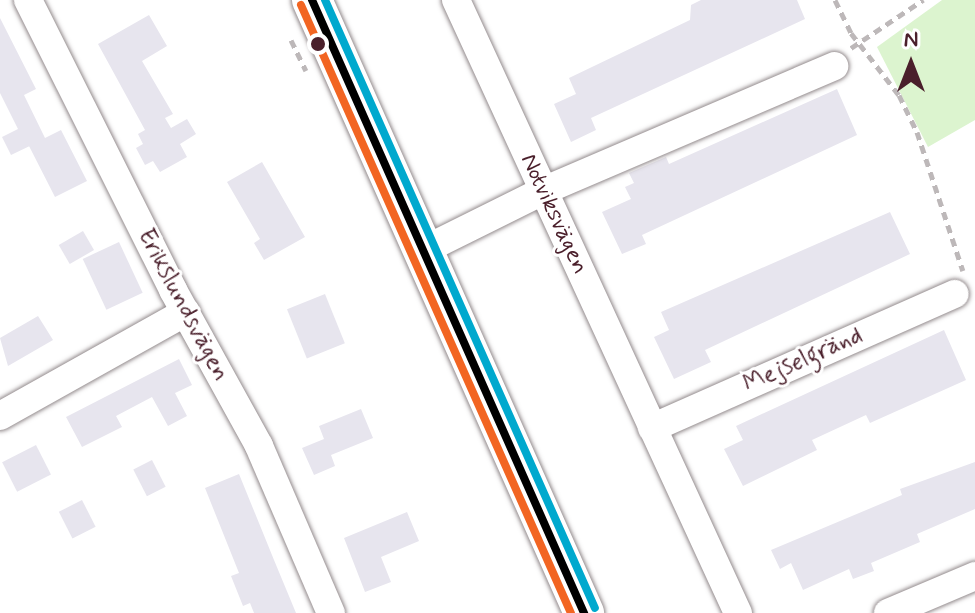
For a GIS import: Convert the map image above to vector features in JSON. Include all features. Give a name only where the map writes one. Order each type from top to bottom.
[{"type":"street","name":"Erikslundsvägen","points":[[28,0],[186,312],[259,446],[331,613]]},
{"type":"street","points":[[312,0],[420,252],[584,613]]},
{"type":"street","name":"Notviksvägen","points":[[456,0],[738,613]]},
{"type":"street","points":[[420,252],[543,191],[834,66]]},
{"type":"street","name":"Mejselgränd","points":[[652,428],[962,290]]},
{"type":"street","points":[[0,416],[186,312]]},
{"type":"street","points":[[888,613],[975,576]]},
{"type":"path","points":[[835,0],[859,41],[899,95],[917,132],[962,290]]},
{"type":"path","points":[[834,66],[859,41],[923,0]]},
{"type":"green space","points":[[942,0],[975,0],[975,120],[928,147],[877,47]]},
{"type":"building","points":[[701,0],[797,0],[805,19],[591,118],[596,130],[571,142],[554,104],[576,94],[569,78],[690,20],[691,5]]},
{"type":"building","points":[[149,15],[167,46],[142,61],[173,114],[165,118],[171,128],[187,119],[196,134],[180,144],[187,157],[160,172],[153,161],[145,165],[136,148],[143,144],[138,134],[145,130],[98,44]]},
{"type":"building","points":[[0,18],[36,89],[24,95],[45,138],[61,130],[87,181],[55,197],[29,146],[11,155],[2,137],[18,129],[0,93]]},
{"type":"building","points":[[837,89],[857,135],[642,235],[646,244],[622,254],[602,212],[631,199],[625,187],[634,183],[629,173],[666,157],[669,164]]},
{"type":"building","points":[[262,162],[305,237],[264,260],[254,243],[260,239],[227,182]]},
{"type":"building","points":[[890,212],[910,254],[705,350],[711,362],[674,379],[654,337],[669,330],[661,312]]},
{"type":"building","points":[[83,231],[94,250],[70,264],[59,245]]},
{"type":"building","points":[[119,242],[143,293],[106,310],[83,259]]},
{"type":"building","points":[[325,294],[345,343],[307,358],[287,309]]},
{"type":"building","points":[[38,316],[53,340],[8,366],[0,338]]},
{"type":"building","points":[[944,330],[966,380],[870,423],[866,415],[812,440],[817,450],[743,486],[724,449],[743,440],[736,426]]},
{"type":"building","points":[[179,359],[192,385],[175,393],[187,416],[168,426],[152,397],[116,416],[122,427],[82,447],[66,417]]},
{"type":"building","points":[[361,409],[373,438],[331,455],[335,466],[314,475],[302,448],[324,439],[319,426]]},
{"type":"building","points":[[36,445],[51,474],[17,492],[2,462]]},
{"type":"building","points":[[152,460],[166,487],[147,496],[133,470]]},
{"type":"building","points":[[975,462],[975,509],[917,534],[920,542],[871,563],[874,571],[853,579],[849,569],[803,590],[791,563],[780,569],[771,550],[902,495],[900,489]]},
{"type":"building","points":[[239,474],[296,613],[254,613],[250,603],[243,606],[231,576],[239,573],[205,488]]},
{"type":"building","points":[[82,500],[96,527],[72,539],[59,512]]},
{"type":"building","points":[[407,512],[419,541],[381,557],[391,582],[365,592],[344,538]]},
{"type":"transit line","points":[[312,0],[584,613]]},
{"type":"transit line","points":[[325,0],[595,608]]},
{"type":"transit line","points":[[301,5],[571,613]]}]
